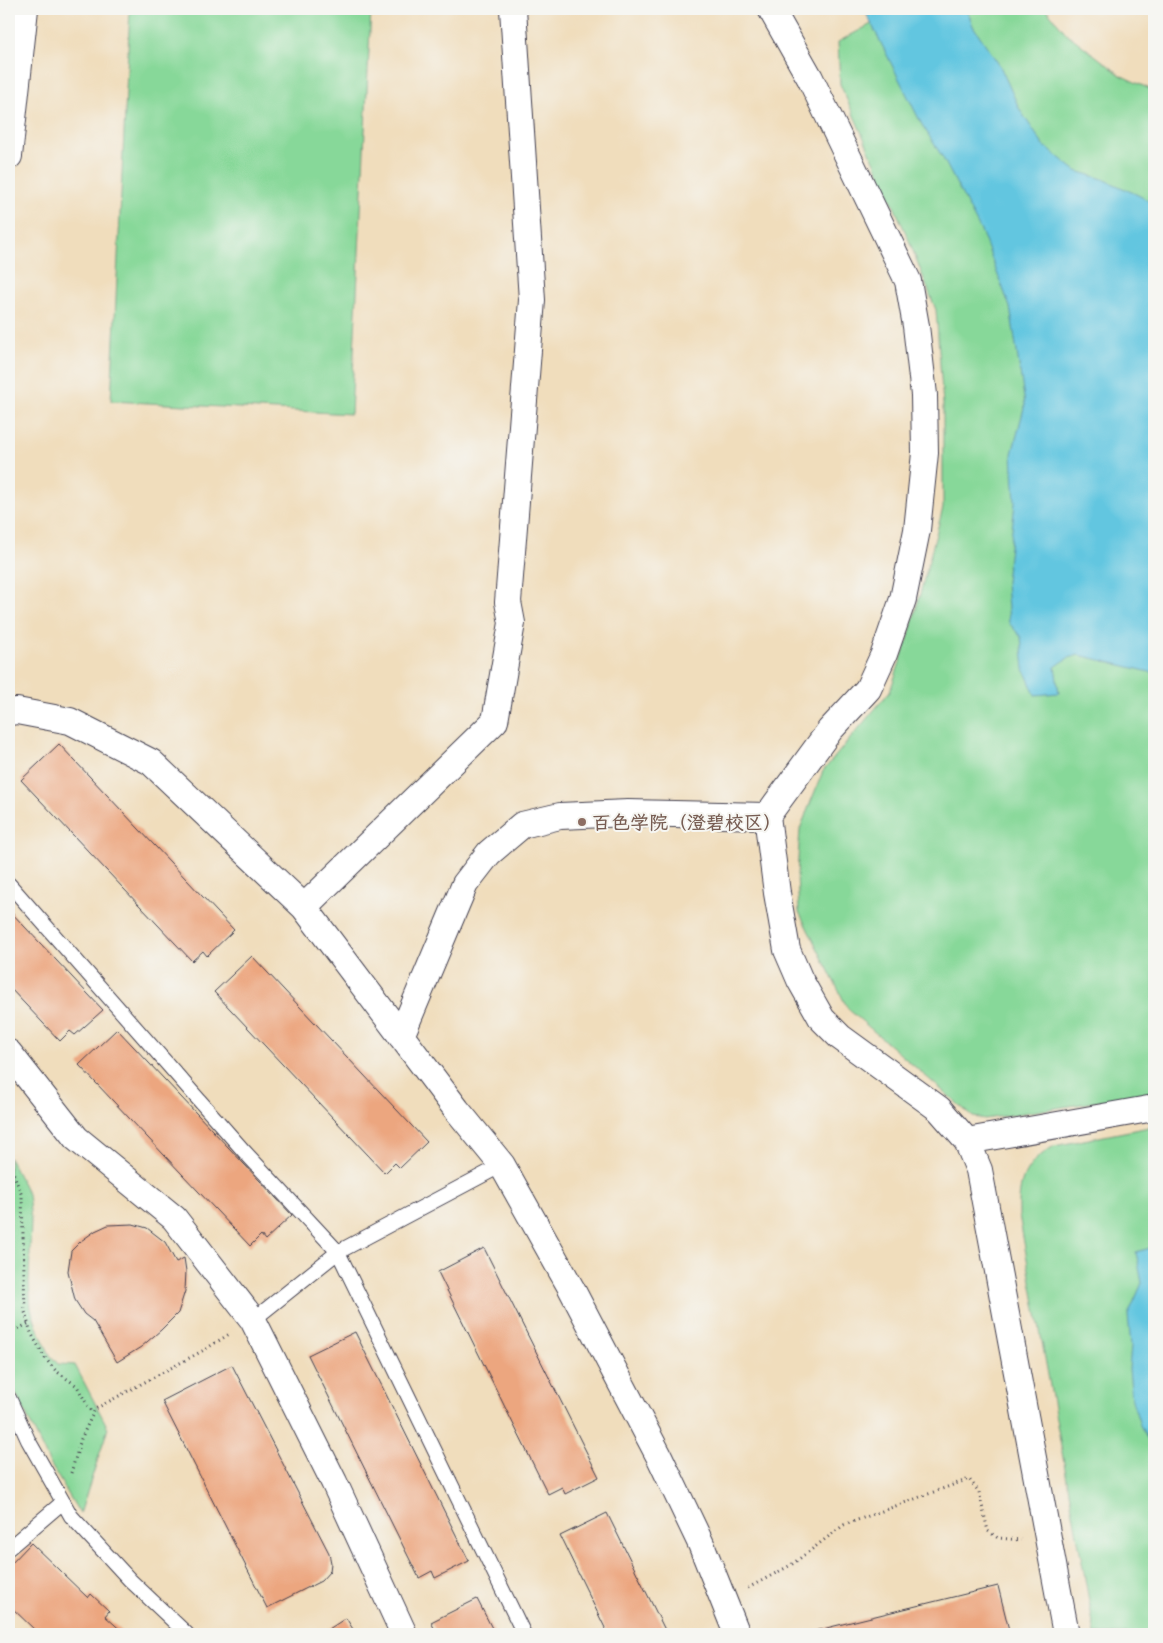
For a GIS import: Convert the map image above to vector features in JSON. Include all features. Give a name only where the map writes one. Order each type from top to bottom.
[{"type":"street","points":[[9,156],[25,9]]},
{"type":"street","points":[[304,907],[495,721],[512,623],[508,602],[532,300],[513,9]]},
{"type":"street","points":[[775,10],[908,281],[916,326],[924,395],[925,453],[917,530],[903,599],[884,654],[868,689],[830,730],[768,816],[777,893],[787,950],[800,980],[822,1019],[840,1037],[939,1109],[968,1141],[979,1170],[1066,1634]]},
{"type":"street","points":[[9,712],[17,711],[70,721],[151,762],[304,907],[401,1036],[502,1165],[571,1288],[660,1458],[701,1544],[737,1634]]},
{"type":"street","points":[[401,1036],[465,884],[489,852],[522,825],[560,816],[628,813],[768,816]]},
{"type":"street","points":[[9,1053],[76,1138],[174,1218],[253,1320],[334,1482],[404,1634]]},
{"type":"street","points":[[968,1141],[1154,1108]]},
{"type":"lane","points":[[9,884],[244,1150],[338,1252],[524,1634]]},
{"type":"lane","points":[[253,1320],[338,1252],[502,1165]]},
{"type":"lane","points":[[9,1398],[28,1440],[71,1516],[130,1580],[187,1634]]},
{"type":"lane","points":[[9,1548],[63,1502]]},
{"type":"path","points":[[9,1165],[22,1196],[25,1312],[28,1324],[45,1358],[56,1371],[77,1386],[92,1415]]},
{"type":"path","points":[[9,1333],[28,1324]]},
{"type":"path","points":[[63,1502],[81,1439],[95,1409],[204,1350]]},
{"type":"path","points":[[724,1601],[791,1565],[844,1525],[969,1479],[978,1492],[988,1530],[998,1538],[1049,1542]]},
{"type":"green space","points":[[130,9],[371,9],[351,414],[111,401]]},
{"type":"green space","points":[[899,9],[1046,9],[1066,33],[1122,76],[1154,91],[1154,1093],[985,1119],[973,1117],[848,1009],[799,912],[797,875],[800,829],[823,771],[890,691],[908,639],[943,508],[943,405],[936,310],[908,238],[840,84],[838,42]]},
{"type":"green space","points":[[1154,1126],[1154,1634],[1095,1634],[1019,1215],[1020,1192],[1029,1167],[1054,1146]]},
{"type":"green space","points":[[9,1157],[28,1194],[31,1220],[29,1283],[31,1309],[37,1327],[50,1355],[58,1364],[75,1365],[108,1428],[80,1514],[48,1460],[9,1379]]},
{"type":"water","points":[[864,9],[967,9],[973,26],[1000,66],[1020,110],[1043,145],[1076,171],[1103,179],[1154,204],[1154,673],[1079,655],[1068,658],[1055,667],[1059,693],[1035,695],[1024,669],[1021,637],[1009,623],[1006,582],[1015,503],[1012,454],[1025,404],[1010,307],[982,233],[943,158],[921,123]]},
{"type":"water","points":[[1154,1247],[1154,1452],[1140,1425],[1132,1400],[1129,1369],[1131,1346],[1128,1315],[1142,1283],[1136,1252]]},
{"type":"building","points":[[59,744],[234,930],[207,956],[203,951],[192,961],[21,780]]},
{"type":"building","points":[[9,910],[103,1010],[75,1035],[70,1031],[60,1041],[9,987]]},
{"type":"building","points":[[252,956],[427,1142],[400,1168],[395,1163],[385,1173],[214,992]]},
{"type":"building","points":[[117,1029],[292,1215],[265,1240],[261,1235],[250,1246],[79,1065]]},
{"type":"building","points":[[133,1224],[147,1228],[165,1242],[176,1262],[184,1258],[186,1271],[185,1291],[178,1313],[141,1347],[117,1362],[93,1321],[84,1314],[75,1300],[68,1271],[71,1251],[81,1241],[108,1225]]},
{"type":"building","points":[[484,1248],[599,1477],[565,1494],[562,1487],[548,1494],[438,1272]]},
{"type":"building","points":[[355,1332],[469,1561],[435,1578],[432,1571],[419,1578],[308,1355]]},
{"type":"building","points":[[232,1365],[329,1553],[331,1563],[330,1571],[321,1581],[267,1608],[162,1401]]},
{"type":"building","points":[[607,1513],[667,1634],[608,1634],[560,1536]]},
{"type":"building","points":[[31,1543],[88,1598],[91,1594],[109,1611],[105,1616],[125,1634],[39,1634],[9,1605],[9,1566]]},
{"type":"building","points":[[998,1586],[1010,1634],[811,1634],[810,1632]]},
{"type":"building","points":[[477,1599],[495,1634],[437,1634],[431,1622]]},
{"type":"building","points":[[346,1618],[356,1634],[321,1634]]},
{"type":"place","name":"百色学院（澄碧校区）","points":[[582,822]]}]
